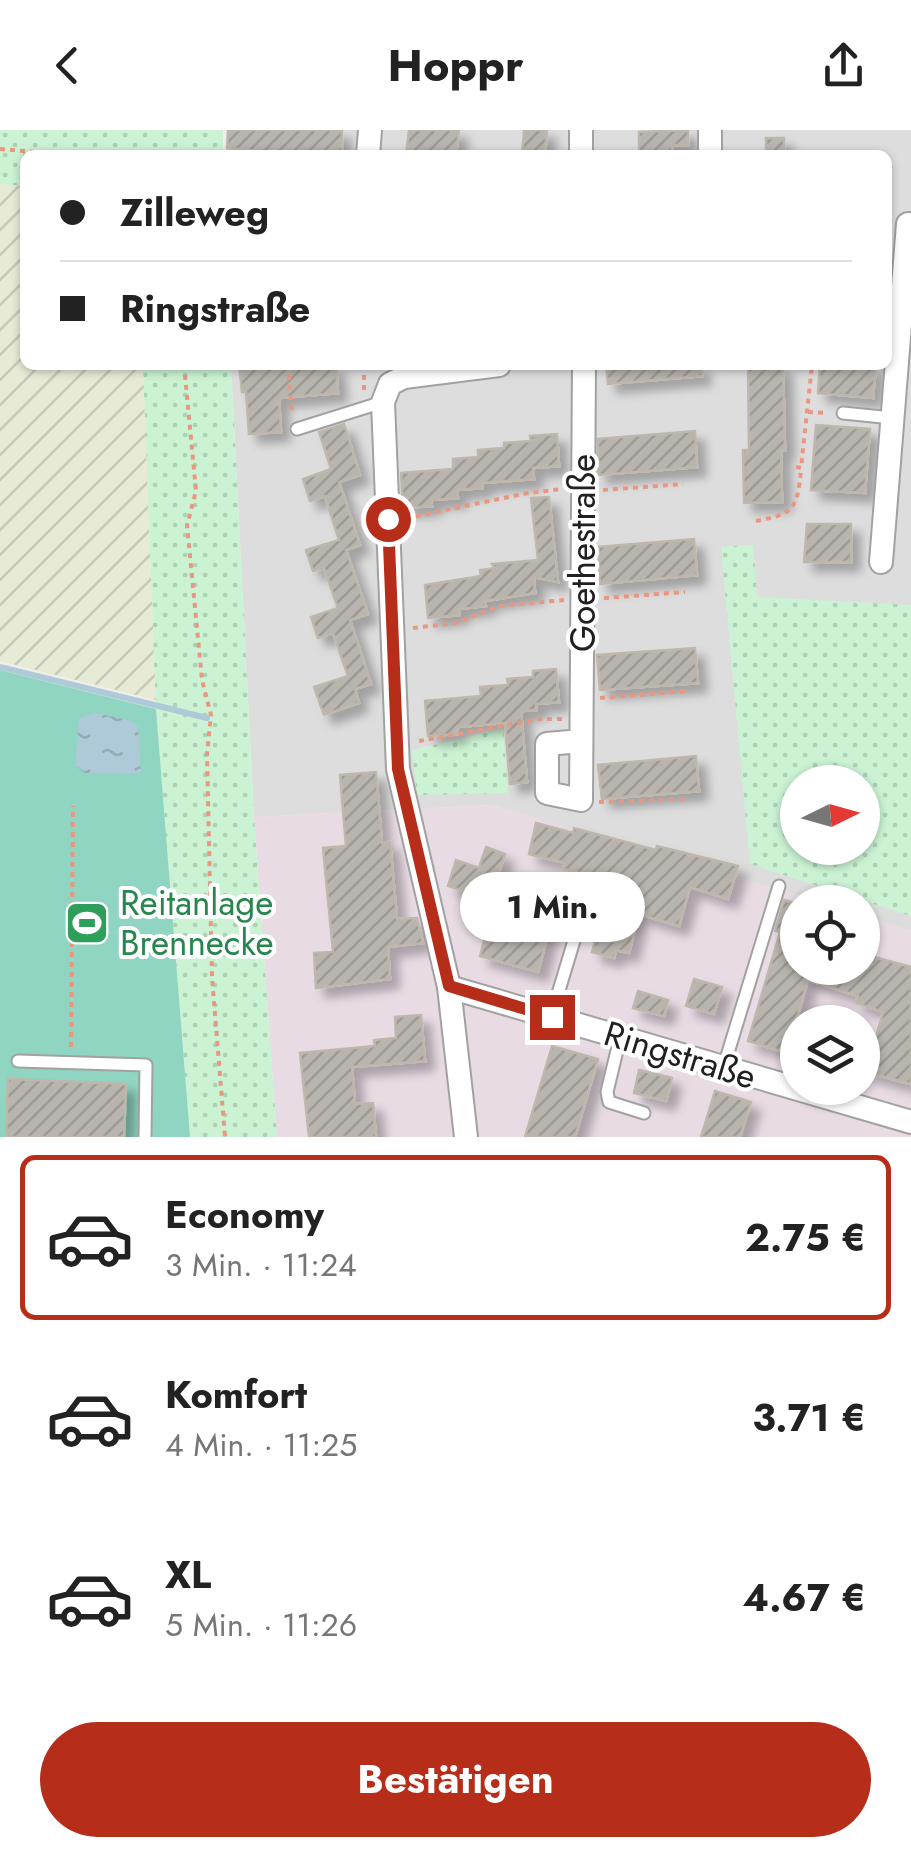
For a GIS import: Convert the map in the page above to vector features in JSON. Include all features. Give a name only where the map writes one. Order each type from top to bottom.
[{"type":"street","points":[[881,562],[900,444],[892,418],[902,223]]},
{"type":"street","points":[[459,370],[404,377],[390,384],[374,406],[398,769],[449,986],[466,1137]]},
{"type":"street","name":"Goethestraße","points":[[581,800],[582,700],[573,599],[583,492],[584,370]]},
{"type":"street","points":[[581,800],[547,793],[547,744],[582,741]]},
{"type":"street","name":"Ringstraße","points":[[449,986],[911,1122]]},
{"type":"lane","points":[[297,429],[374,406]]},
{"type":"lane","points":[[843,413],[892,418]]},
{"type":"lane","points":[[723,1069],[779,886]]},
{"type":"lane","points":[[552,1017],[576,934]]},
{"type":"lane","points":[[620,1038],[607,1092],[609,1102],[644,1112]]},
{"type":"lane","points":[[18,1061],[146,1066],[145,1137]]},
{"type":"path","points":[[184,370],[196,491],[187,524],[202,680],[211,714],[206,754],[212,976],[225,1137]]},
{"type":"path","points":[[288,370],[293,425],[297,429]]},
{"type":"path","points":[[365,370],[374,406]]},
{"type":"path","points":[[756,521],[792,510],[798,496],[811,370]]},
{"type":"path","points":[[807,412],[843,413]]},
{"type":"path","points":[[583,492],[683,484]]},
{"type":"path","points":[[413,518],[528,492],[554,490]]},
{"type":"path","points":[[414,628],[456,623],[499,606],[685,592]]},
{"type":"path","points":[[582,700],[685,691]]},
{"type":"path","points":[[414,741],[550,720]]},
{"type":"path","points":[[581,800],[684,799]]},
{"type":"path","points":[[71,1063],[73,806]]},
{"type":"shaded area","points":[[227,130],[911,130],[911,931],[880,921],[880,885],[780,885],[780,890],[492,805],[254,817],[231,370],[892,370],[892,150],[227,150]]},
{"type":"shaded area","points":[[492,805],[780,890],[780,985],[880,985],[880,921],[911,931],[911,1137],[277,1137],[254,817]]},
{"type":"green space","points":[[0,130],[223,130],[223,150],[20,150],[20,186],[0,184]]},
{"type":"green space","points":[[0,184],[20,186],[20,370],[143,370],[156,700],[0,661]]},
{"type":"green space","points":[[143,370],[231,370],[254,817],[277,1137],[190,1137],[156,709]]},
{"type":"green space","points":[[753,545],[757,597],[911,605],[911,916],[880,906],[880,885],[815,885],[750,864],[721,547]]},
{"type":"green space","name":"Reitanlage Brennecke","points":[[0,670],[156,709],[190,1137],[0,1137]]},
{"type":"green space","points":[[503,729],[508,793],[417,795],[412,750]]},
{"type":"water","points":[[96,713],[132,721],[138,727],[141,774],[85,773],[75,765],[79,718]]},
{"type":"building","points":[[228,130],[342,130],[342,150],[227,148]]},
{"type":"building","points":[[409,130],[459,130],[457,150],[407,150]]},
{"type":"building","points":[[524,130],[547,130],[545,150],[522,150]]},
{"type":"building","points":[[688,130],[688,145],[672,145],[672,150],[639,150],[639,132]]},
{"type":"building","points":[[766,138],[784,138],[784,150],[766,150]]},
{"type":"building","points":[[240,370],[336,370],[338,393],[279,398],[281,432],[249,434],[246,392],[242,392]]},
{"type":"building","points":[[606,370],[701,370],[702,376],[608,384]]},
{"type":"building","points":[[748,370],[783,370],[782,502],[744,503],[743,450],[749,450]]},
{"type":"building","points":[[820,370],[876,370],[873,398],[818,393]]},
{"type":"building","points":[[344,424],[360,475],[339,482],[360,545],[346,550],[368,614],[350,620],[371,684],[355,689],[359,703],[324,715],[314,687],[348,676],[333,633],[318,638],[311,617],[338,608],[324,568],[313,571],[306,550],[339,540],[325,496],[310,501],[303,479],[331,469],[319,432]]},
{"type":"building","points":[[816,425],[870,429],[865,493],[811,490]]},
{"type":"building","points":[[695,431],[697,467],[598,475],[598,439]]},
{"type":"building","points":[[557,434],[559,466],[533,468],[534,479],[482,483],[482,488],[457,490],[458,498],[431,500],[432,506],[403,508],[401,473],[453,469],[453,459],[478,457],[478,450],[531,441],[530,436]]},
{"type":"building","points":[[549,497],[558,582],[534,577],[535,593],[485,601],[486,606],[459,609],[459,615],[428,618],[425,585],[481,576],[480,570],[495,568],[492,564],[538,560],[531,498]]},
{"type":"building","points":[[807,524],[851,524],[851,562],[804,562]]},
{"type":"building","points":[[694,539],[697,575],[600,584],[598,547]]},
{"type":"building","points":[[695,648],[698,683],[600,690],[597,655]]},
{"type":"building","points":[[556,669],[559,702],[536,704],[536,710],[521,711],[527,782],[510,784],[505,723],[457,727],[458,734],[428,736],[425,701],[481,696],[480,687],[508,685],[507,679],[533,677],[533,671]]},
{"type":"building","points":[[696,756],[699,791],[602,799],[598,765]]},
{"type":"building","points":[[376,772],[382,843],[390,842],[397,919],[417,918],[423,943],[388,947],[390,979],[316,988],[314,953],[333,952],[323,848],[346,846],[340,775]]},
{"type":"building","points":[[536,823],[573,833],[574,828],[738,866],[728,899],[690,887],[679,926],[639,914],[629,953],[616,950],[614,958],[592,952],[598,930],[593,929],[606,880],[563,869],[565,863],[529,854]]},
{"type":"building","points":[[486,847],[505,854],[490,900],[448,886],[456,860],[479,868]]},
{"type":"building","points":[[526,896],[556,904],[538,972],[480,956],[495,899],[523,907]]},
{"type":"building","points":[[780,932],[780,985],[807,985],[801,1005],[780,1005],[780,1051],[748,1041]]},
{"type":"building","points":[[880,959],[911,967],[911,1084],[880,1076],[883,1012],[880,1005],[856,1003],[858,996],[824,985],[880,985]]},
{"type":"building","points":[[694,979],[722,987],[714,1014],[686,1006]]},
{"type":"building","points":[[638,991],[668,1000],[664,1016],[633,1008]]},
{"type":"building","points":[[421,1015],[425,1061],[352,1067],[355,1104],[373,1103],[376,1137],[309,1137],[300,1053],[375,1046],[374,1040],[396,1038],[395,1017]]},
{"type":"building","points":[[552,1046],[598,1059],[575,1137],[525,1137]]},
{"type":"building","points":[[639,1070],[672,1078],[666,1101],[634,1093]]},
{"type":"building","points":[[8,1079],[126,1084],[124,1137],[6,1137]]},
{"type":"building","points":[[715,1091],[751,1102],[740,1137],[701,1137]]},
{"type":"waterway","points":[[0,667],[207,718]]},
{"type":"place","name":"Reitanlage Brennecke","points":[[87,923]]},
{"type":"route","points":[[388,519],[398,769],[449,986],[552,1017]]}]
